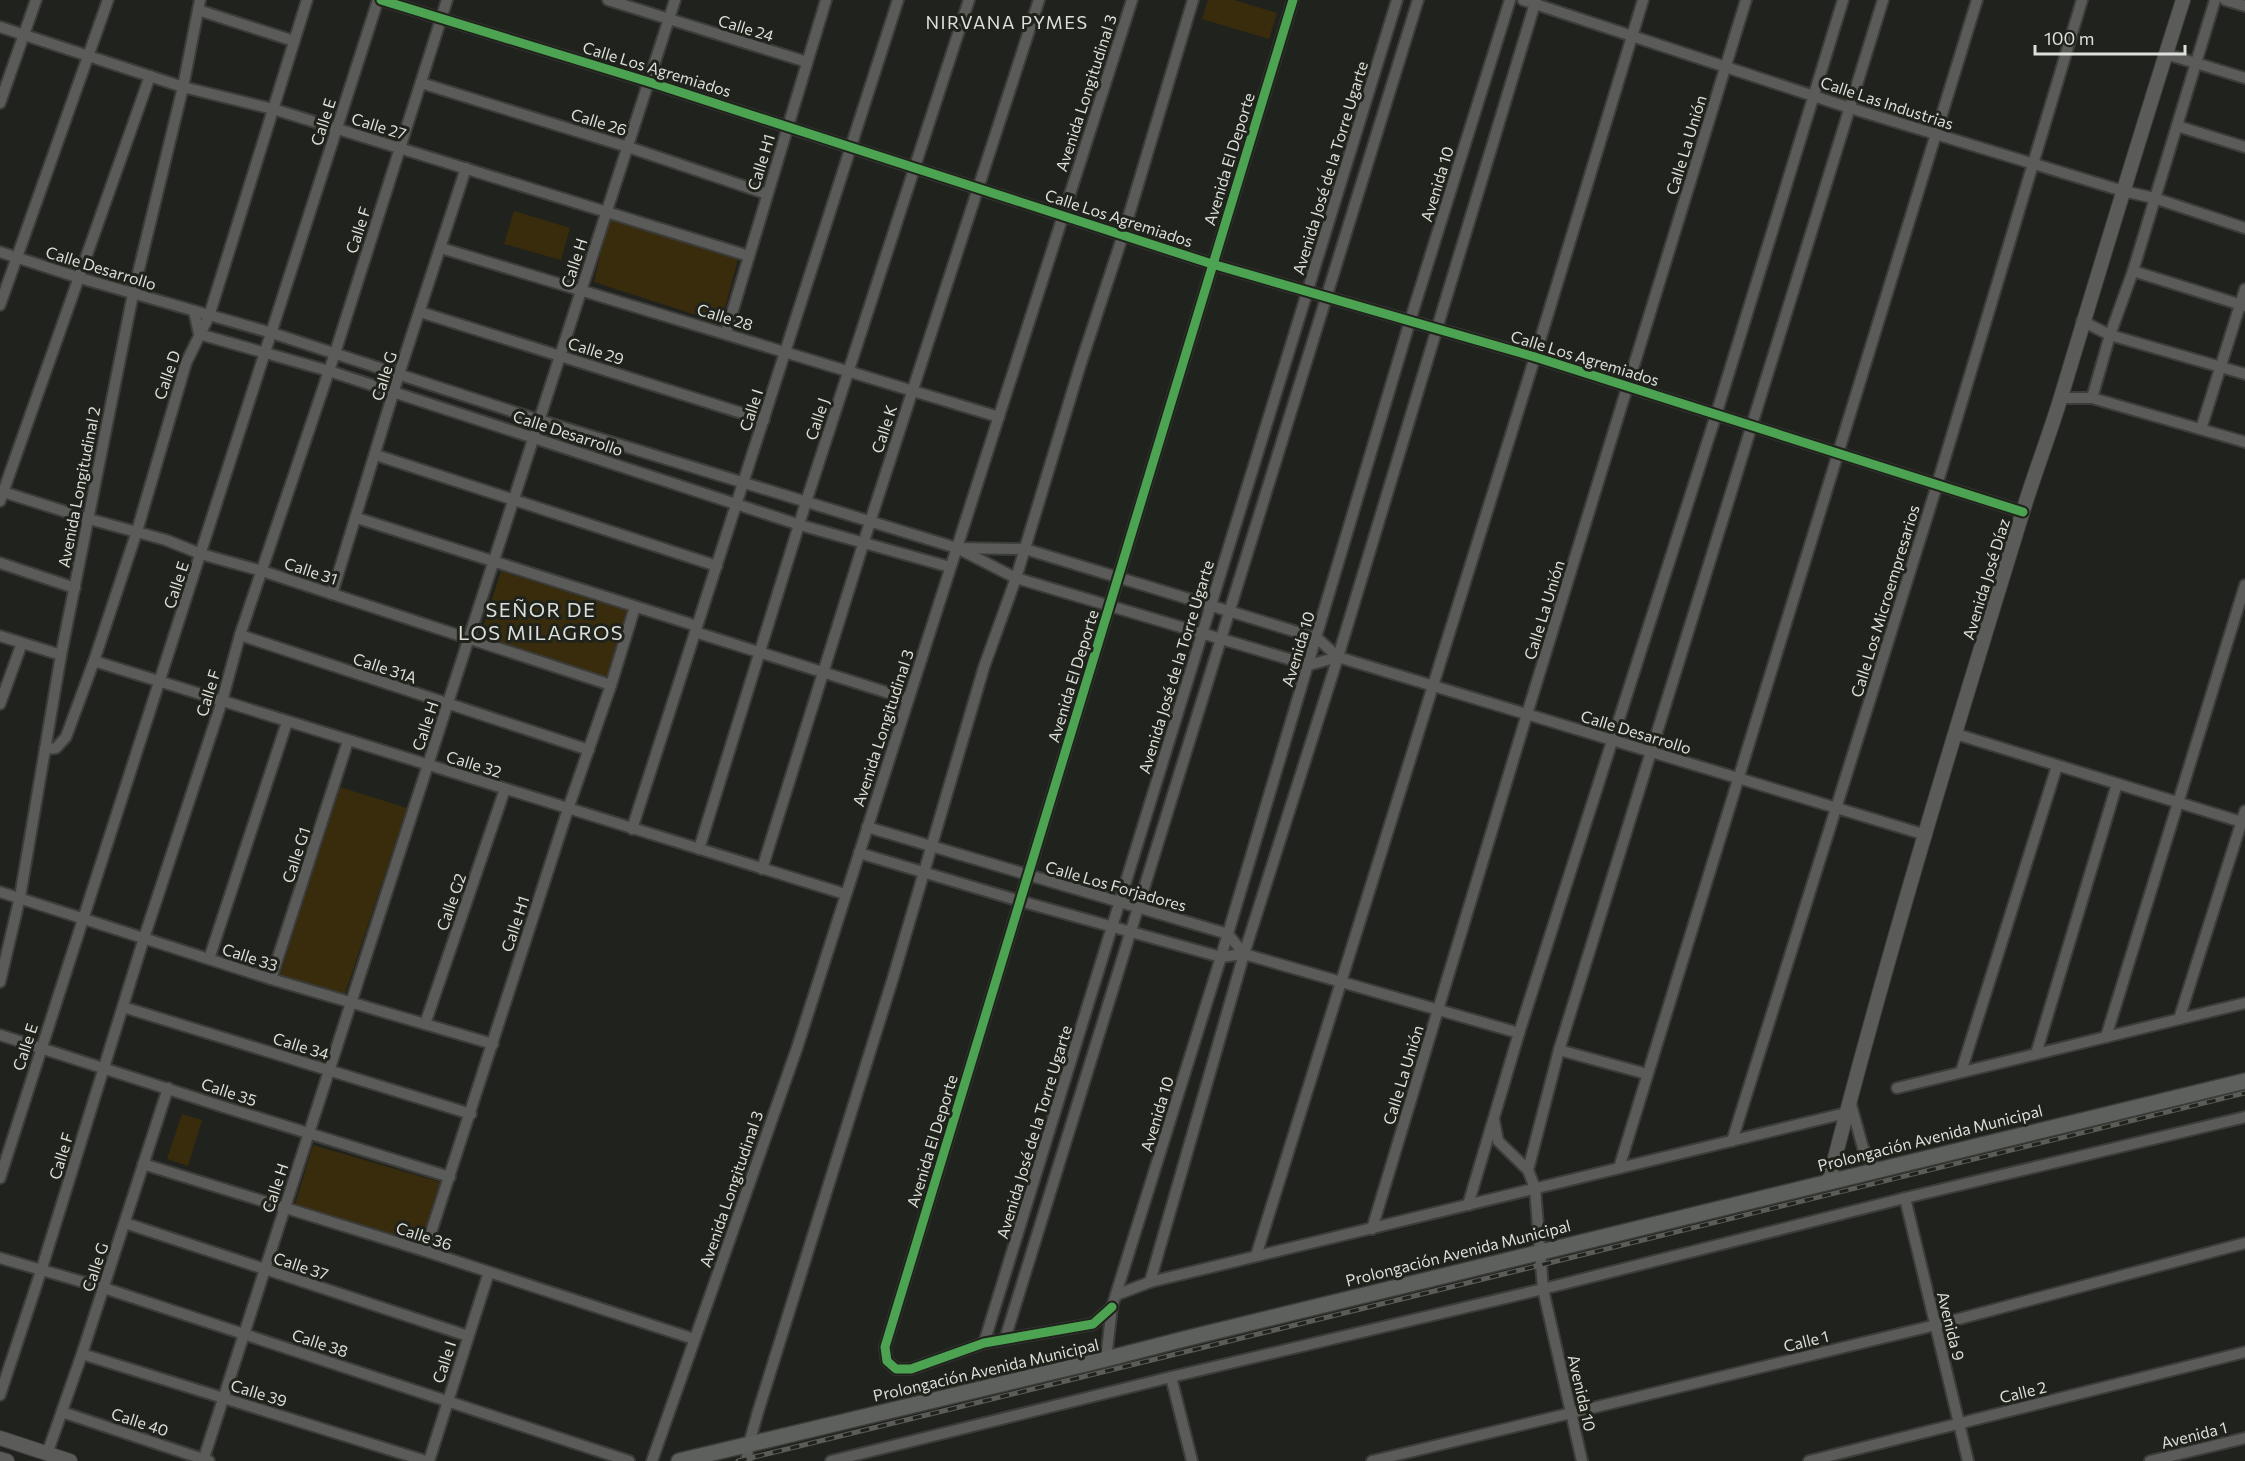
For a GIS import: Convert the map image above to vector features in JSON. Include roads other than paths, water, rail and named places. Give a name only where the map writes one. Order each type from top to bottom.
[{"type":"main road","name":"Prolongación Avenida Municipal","points":[[679,1461],[2245,1081]]},
{"type":"street","points":[[0,103],[36,0]]},
{"type":"street","points":[[0,305],[108,0]]},
{"type":"street","name":"Calle D","points":[[45,749],[56,748],[66,736],[94,662],[137,531],[186,363],[209,316],[307,0]]},
{"type":"street","name":"Calle Los Agremiados","points":[[379,0],[649,82],[1212,264],[1535,357],[2023,512]]},
{"type":"street","name":"Calle E","points":[[0,1178],[379,0]]},
{"type":"street","name":"Calle F","points":[[0,1395],[41,1271],[144,938],[222,701],[240,635],[335,353],[447,0]]},
{"type":"street","name":"Calle 24","points":[[608,0],[807,62]]},
{"type":"street","name":"Calle H","points":[[205,1460],[243,1335],[675,0]]},
{"type":"street","name":"Calle H1","points":[[726,333],[826,0]]},
{"type":"street","name":"Calle I","points":[[632,829],[898,0]]},
{"type":"street","name":"Calle J","points":[[699,849],[806,502],[969,0]]},
{"type":"street","name":"Calle K","points":[[762,869],[912,390],[1039,0]]},
{"type":"street","name":"Avenida Longitudinal 3","points":[[652,1461],[797,1048],[1132,0]]},
{"type":"street","points":[[747,1461],[747,1452],[757,1415],[925,873],[984,667],[1016,578],[1080,366],[1123,235],[1193,0]]},
{"type":"street","name":"Avenida El Deporte","points":[[984,1343],[911,1369],[896,1369],[887,1361],[885,1347],[1293,0]]},
{"type":"street","name":"Avenida José de la Torre Ugarte","points":[[984,1343],[1397,0]]},
{"type":"street","name":"Avenida José de la Torre Ugarte","points":[[1005,1339],[1418,0]]},
{"type":"street","name":"Avenida 10","points":[[1106,1359],[1112,1307],[1221,957],[1410,321],[1510,0]]},
{"type":"street","name":"Calle Las Industrias","points":[[1523,0],[1535,2],[1850,108],[2123,191],[2154,198],[2245,228]]},
{"type":"street","points":[[1256,1257],[1535,357],[1643,0]]},
{"type":"street","name":"Calle La Unión","points":[[1372,1229],[1746,0]]},
{"type":"street","points":[[1468,1205],[1519,1033],[1716,415],[1843,0]]},
{"type":"street","points":[[1494,1117],[1498,1141],[1528,1170],[1559,1050],[1883,0]]},
{"type":"street","points":[[1618,1168],[1977,0]]},
{"type":"street","name":"Calle Los Microempresarios","points":[[1732,1141],[1937,485],[2082,0]]},
{"type":"street","name":"Avenida José Díaz","points":[[1829,1181],[1848,1107],[1956,734],[2183,0]]},
{"type":"street","points":[[2092,398],[2215,0]]},
{"type":"street","points":[[2225,0],[2245,6]]},
{"type":"street","points":[[1150,1282],[1244,954],[1338,657],[1535,2]]},
{"type":"street","points":[[199,5],[294,41]]},
{"type":"street","name":"Avenida Longitudinal 2","points":[[0,982],[20,897],[60,655],[133,294],[183,87],[199,5]]},
{"type":"street","name":"Calle 27","points":[[0,27],[183,87],[273,109],[748,256]]},
{"type":"street","points":[[2166,54],[2245,78]]},
{"type":"street","points":[[1,495],[150,76]]},
{"type":"street","name":"Calle 26","points":[[421,83],[628,147],[767,194]]},
{"type":"street","points":[[2177,126],[2245,147]]},
{"type":"street","name":"Calle G","points":[[332,594],[399,374],[466,168]]},
{"type":"street","name":"Calle 28","points":[[441,248],[999,417]]},
{"type":"street","name":"Calle Desarrollo","points":[[0,252],[133,294],[272,333],[539,420],[957,548],[1016,578],[1309,665]]},
{"type":"street","points":[[2133,271],[2243,305]]},
{"type":"street","points":[[2201,429],[2220,367],[2243,305],[2245,290]]},
{"type":"street","points":[[194,311],[199,334]]},
{"type":"street","name":"Calle 29","points":[[420,312],[764,420]]},
{"type":"street","points":[[2082,321],[2110,335],[2245,374]]},
{"type":"street","name":"Calle Desarrollo","points":[[199,334],[329,371],[800,525],[950,567]]},
{"type":"street","points":[[2060,398],[2092,398],[2245,442]]},
{"type":"street","points":[[376,455],[717,566]]},
{"type":"street","name":"Calle 31","points":[[1,495],[137,531],[201,554],[262,571],[611,685]]},
{"type":"street","points":[[357,518],[634,607],[760,653],[908,699]]},
{"type":"street","name":"Calle Desarrollo","points":[[957,548],[1025,549],[1118,576],[1317,638],[1338,657],[1926,835]]},
{"type":"street","points":[[0,563],[75,588]]},
{"type":"street","points":[[2106,1037],[2245,585]]},
{"type":"street","name":"Calle H1","points":[[425,1251],[568,808],[611,685],[634,607]]},
{"type":"street","name":"Calle 31A","points":[[240,635],[589,750]]},
{"type":"street","points":[[0,636],[60,655]]},
{"type":"street","points":[[0,704],[22,643]]},
{"type":"street","points":[[1309,665],[1338,657]]},
{"type":"street","name":"Calle 32","points":[[94,662],[845,894]]},
{"type":"street","points":[[209,959],[287,722]]},
{"type":"street","points":[[1956,734],[2243,822]]},
{"type":"street","name":"Calle G1","points":[[271,979],[348,741]]},
{"type":"street","points":[[1961,1072],[2057,766]]},
{"type":"street","points":[[2036,1054],[2117,784]]},
{"type":"street","name":"Calle G2","points":[[425,1024],[505,789]]},
{"type":"street","points":[[2179,1019],[2245,810]]},
{"type":"street","name":"Calle Los Forjadores","points":[[867,827],[1228,934]]},
{"type":"street","points":[[859,853],[1132,933],[1221,957],[1244,954],[1519,1033]]},
{"type":"street","name":"Calle 33","points":[[0,892],[271,979],[493,1044]]},
{"type":"street","points":[[1228,934],[1244,954]]},
{"type":"street","points":[[1897,1088],[2245,1003]]},
{"type":"street","name":"Calle 34","points":[[123,1007],[471,1114]]},
{"type":"street","name":"Calle 35","points":[[0,1035],[450,1177]]},
{"type":"street","points":[[1559,1050],[1647,1074]]},
{"type":"street","name":"Calle G","points":[[47,1454],[104,1288],[168,1088]]},
{"type":"street","points":[[1116,1295],[1150,1282],[1732,1141],[1848,1107],[1863,1148],[1876,1169]]},
{"type":"street","points":[[831,1461],[2245,1117]]},
{"type":"street","name":"Calle 36","points":[[143,1164],[425,1251],[694,1339]]},
{"type":"street","name":"Avenida 10","points":[[1528,1170],[1535,1188],[1543,1289],[1582,1461]]},
{"type":"street","name":"Avenida 9","points":[[1905,1198],[1968,1461]]},
{"type":"street","name":"Calle 37","points":[[125,1223],[468,1336]]},
{"type":"street","name":"Calle 1","points":[[1372,1461],[1936,1325],[2245,1243]]},
{"type":"street","name":"Calle 38","points":[[0,1258],[104,1288],[629,1461]]},
{"type":"street","name":"Calle I","points":[[428,1461],[489,1272]]},
{"type":"street","points":[[984,1343],[1093,1324],[1112,1307]]},
{"type":"street","name":"Calle 2","points":[[1809,1461],[2245,1352]]},
{"type":"street","name":"Calle 39","points":[[82,1354],[428,1461]]},
{"type":"street","points":[[1171,1377],[1192,1461]]},
{"type":"street","name":"Calle 40","points":[[62,1412],[205,1460]]},
{"type":"street","points":[[0,1438],[70,1461]]},
{"type":"street","name":"Avenida 1","points":[[2150,1461],[2245,1438]]},
{"type":"street","points":[[0,1459],[7,1461]]},
{"type":"railway","points":[[738,1461],[2245,1093]]},
{"type":"district","name":"NIRVANA PYMES","points":[[1007,23]]},
{"type":"district","name":"SEÑOR DE LOS MILAGROS","points":[[541,622]]}]
